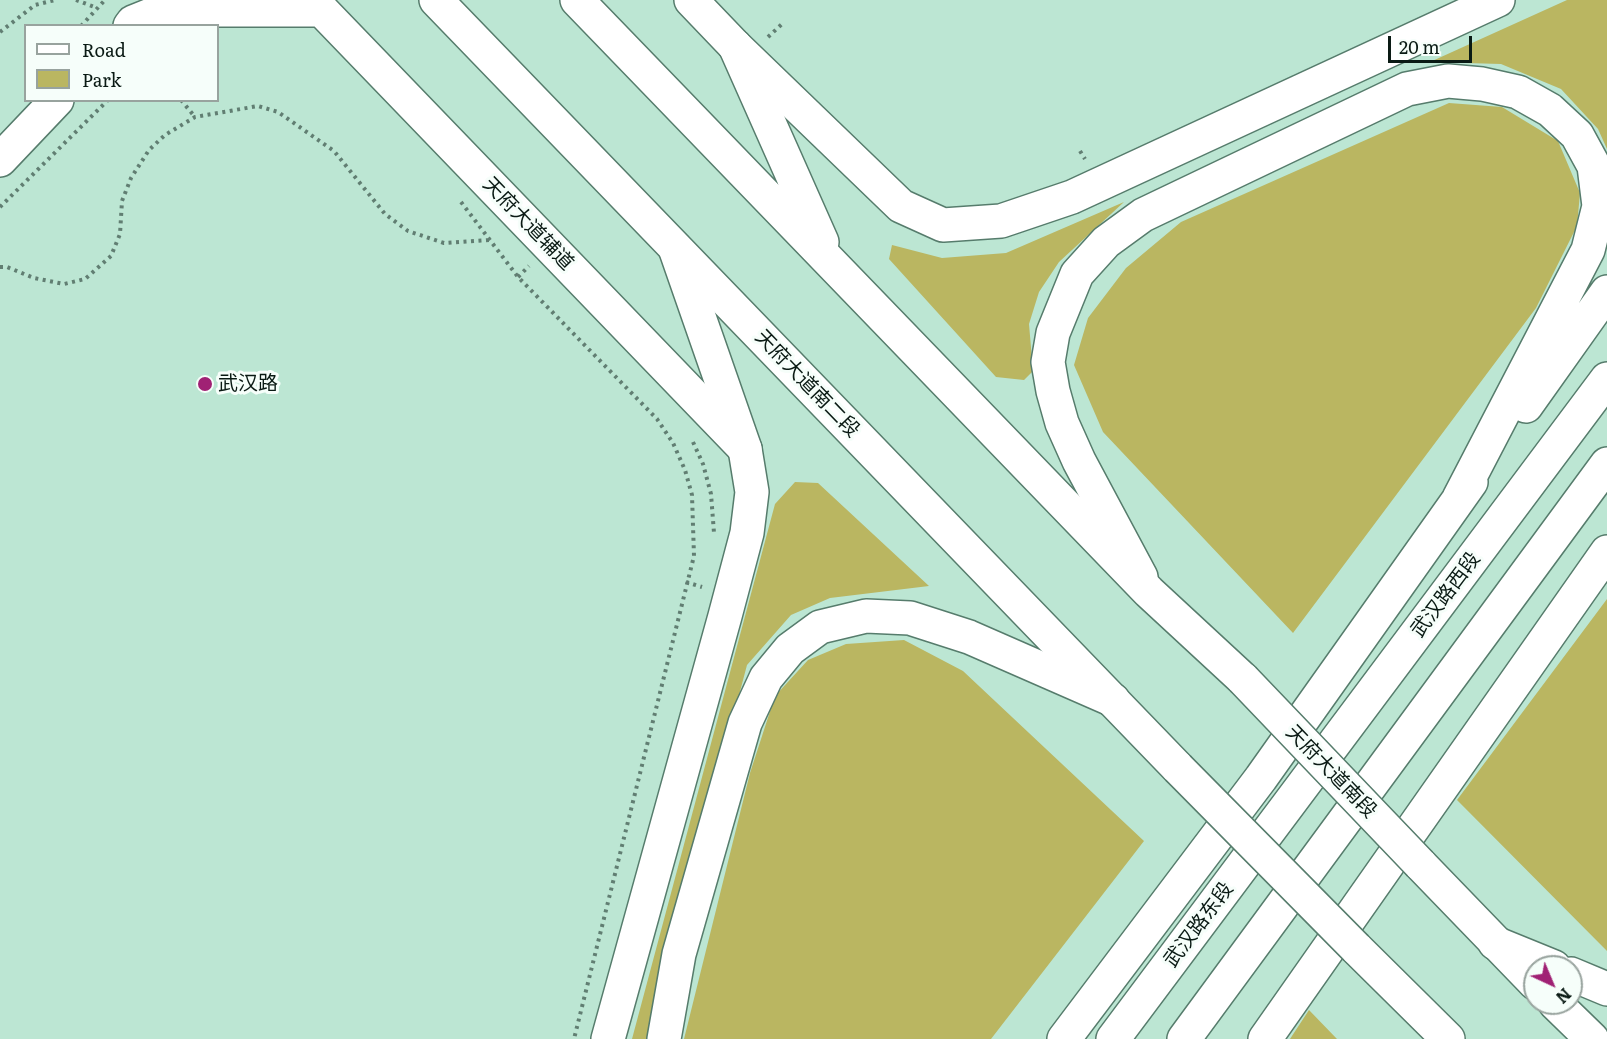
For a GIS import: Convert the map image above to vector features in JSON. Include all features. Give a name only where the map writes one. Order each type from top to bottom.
[{"type":"main road","name":"天府大道南二段","points":[[436,0],[1178,768],[1448,1039]]},
{"type":"main road","points":[[578,0],[1149,592]]},
{"type":"main road","points":[[691,0],[735,46],[901,206],[944,225],[1000,221],[1072,197],[1498,0]]},
{"type":"main road","points":[[134,16],[163,10],[317,5]]},
{"type":"main road","name":"天府大道辅道","points":[[317,5],[745,449]]},
{"type":"main road","points":[[735,46],[831,263]]},
{"type":"main road","points":[[1149,592],[1079,461],[1062,423],[1053,391],[1048,362],[1053,333],[1077,274],[1106,242],[1143,215],[1407,89],[1448,81],[1482,84],[1518,92],[1550,110],[1577,135],[1594,166],[1599,206],[1588,250],[1459,498]]},
{"type":"main road","points":[[0,160],[55,102]]},
{"type":"main road","points":[[608,1039],[747,534],[752,492],[745,449],[675,248]]},
{"type":"main road","points":[[1064,1039],[1261,778],[1607,292]]},
{"type":"main road","name":"武汉路西段","points":[[1285,811],[1607,379]]},
{"type":"main road","points":[[1184,1039],[1607,464]]},
{"type":"main road","points":[[1265,1039],[1607,552]]},
{"type":"main road","points":[[1580,590],[1607,562]]},
{"type":"main road","name":"天府大道南段","points":[[1149,592],[1243,679],[1523,971]]},
{"type":"main road","points":[[664,1039],[679,954],[746,723],[766,678],[790,649],[820,627],[866,616],[910,618],[969,637],[1113,700]]},
{"type":"main road","name":"武汉路东段","points":[[1113,1039],[1285,811]]},
{"type":"main road","points":[[1493,942],[1525,955]]},
{"type":"main road","points":[[1583,979],[1607,988]]},
{"type":"main road","points":[[1567,1015],[1592,1039]]},
{"type":"path","points":[[0,32],[35,5],[55,0]]},
{"type":"path","points":[[76,0],[97,8]]},
{"type":"path","points":[[83,24],[105,0]]},
{"type":"path","points":[[768,37],[782,24]]},
{"type":"path","points":[[0,207],[106,102]]},
{"type":"path","points":[[183,102],[195,117]]},
{"type":"path","points":[[0,267],[8,267],[34,278],[63,284],[86,279],[111,256],[120,234],[122,201],[131,178],[149,150],[165,135],[195,117],[258,106],[278,112],[334,151],[385,214],[408,231],[444,243],[490,240]]},
{"type":"path","points":[[455,193],[518,277],[657,419],[673,442],[685,470],[692,495],[694,556],[574,1039]]},
{"type":"path","points":[[518,277],[532,264]]},
{"type":"path","points":[[689,431],[703,464],[711,494],[713,539]]},
{"type":"path","points":[[686,582],[705,588],[707,579]]},
{"type":"green space","points":[[1567,0],[1607,0],[1607,149],[1598,129],[1561,89],[1501,64],[1430,62]]},
{"type":"green space","points":[[1449,103],[1502,107],[1558,141],[1580,193],[1577,226],[1536,308],[1293,633],[1103,432],[1074,365],[1088,318],[1126,268],[1181,222]]},
{"type":"green space","points":[[1124,202],[1059,262],[1039,292],[1029,324],[1033,371],[1024,380],[996,377],[889,259],[892,245],[942,258],[1006,253]]},
{"type":"green space","points":[[795,482],[818,483],[929,586],[830,598],[791,615],[747,665],[648,1039],[632,1039],[775,504]]},
{"type":"green space","points":[[1607,599],[1607,951],[1457,800]]},
{"type":"green space","points":[[904,640],[963,671],[1144,841],[991,1039],[684,1039],[750,773],[775,696],[808,660],[846,644]]},
{"type":"green space","points":[[1309,1010],[1337,1039],[1290,1039]]},
{"type":"place","name":"武汉路","points":[[205,384]]}]
